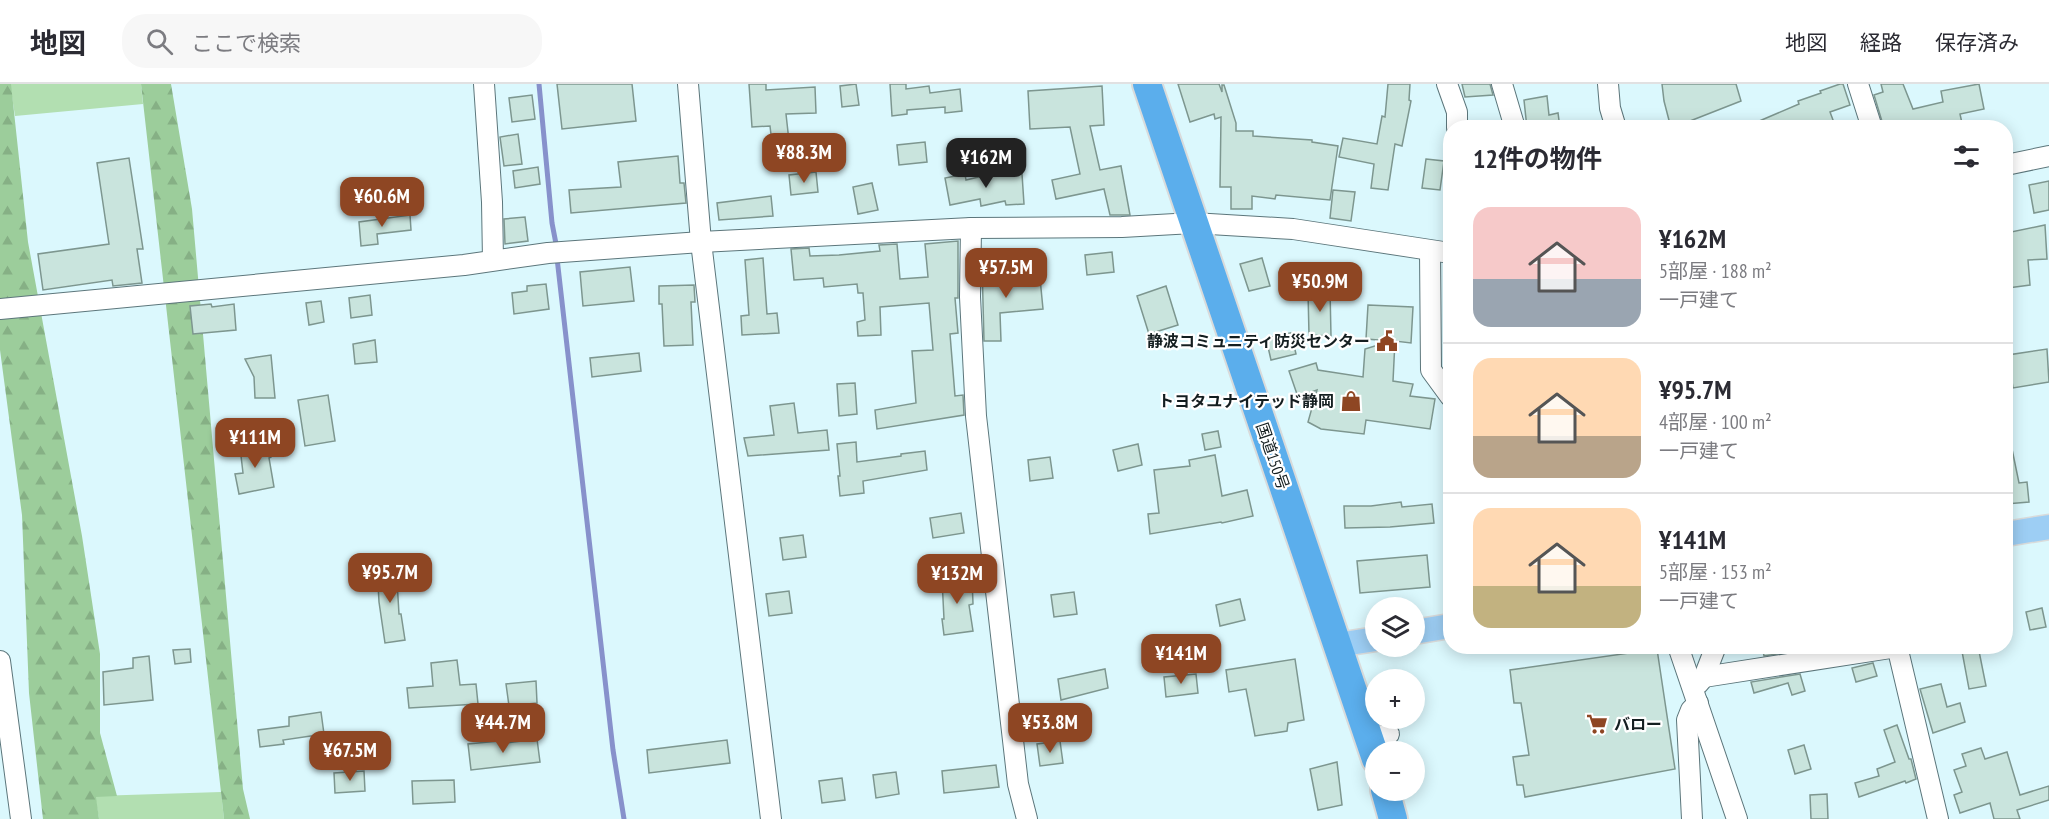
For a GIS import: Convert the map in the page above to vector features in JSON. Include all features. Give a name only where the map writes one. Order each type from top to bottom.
[{"type":"highway","name":"国道150号","points":[[1147,84],[1337,645],[1377,741]]},
{"type":"main road","points":[[2013,533],[2049,527]]},
{"type":"main road","points":[[1425,630],[1443,627]]},
{"type":"main road","points":[[1337,645],[1365,641]]},
{"type":"street","points":[[484,84],[492,202],[493,260]]},
{"type":"street","points":[[688,84],[701,242],[771,819]]},
{"type":"street","points":[[1447,84],[1457,112],[1457,120]]},
{"type":"street","points":[[1502,84],[1513,120]]},
{"type":"street","points":[[1608,84],[1614,120]]},
{"type":"street","points":[[1858,84],[1869,120]]},
{"type":"street","points":[[2013,164],[2049,156]]},
{"type":"street","points":[[0,309],[464,265],[557,252],[971,228],[1122,227],[1193,223],[1293,229],[1443,252]]},
{"type":"street","points":[[971,228],[970,297],[976,416],[1018,784],[1027,819]]},
{"type":"street","points":[[1430,251],[1431,370],[1443,386]]},
{"type":"street","points":[[1682,654],[1699,690],[1737,819]]},
{"type":"street","points":[[1692,819],[1687,720],[1713,654]]},
{"type":"street","points":[[1699,690],[1862,654]]},
{"type":"street","points":[[1900,654],[1938,819]]},
{"type":"street","points":[[0,661],[21,819]]},
{"type":"green space","points":[[0,84],[11,84],[28,242],[82,536],[100,654],[100,733],[117,796],[96,797],[99,819],[43,819],[29,693],[22,515],[0,350]]},
{"type":"green space","points":[[10,84],[141,84],[143,104],[15,116]]},
{"type":"green space","points":[[141,84],[171,84],[192,209],[243,789],[250,819],[224,819]]},
{"type":"green space","points":[[221,792],[224,819],[99,819],[95,796]]},
{"type":"building","points":[[557,84],[632,84],[636,121],[562,129]]},
{"type":"building","points":[[749,84],[766,84],[766,90],[815,87],[816,113],[786,114],[789,141],[772,143],[770,126],[752,127]]},
{"type":"building","points":[[856,84],[859,105],[842,107],[840,86]]},
{"type":"building","points":[[890,84],[906,84],[906,89],[929,86],[930,93],[960,89],[962,111],[945,113],[945,107],[907,110],[907,114],[892,116]]},
{"type":"building","points":[[1178,84],[1219,84],[1222,92],[1222,85],[1224,85],[1236,123],[1236,131],[1253,131],[1253,136],[1312,140],[1312,142],[1338,146],[1330,200],[1276,195],[1275,199],[1252,196],[1252,209],[1231,209],[1231,187],[1220,187],[1221,117],[1215,119],[1214,114],[1190,122]]},
{"type":"building","points":[[1388,84],[1410,84],[1409,100],[1411,101],[1402,146],[1395,144],[1388,190],[1371,188],[1374,164],[1339,157],[1343,138],[1377,144],[1382,116],[1385,117]]},
{"type":"building","points":[[1462,84],[1490,84],[1493,95],[1465,97]]},
{"type":"building","points":[[1662,84],[1736,84],[1741,101],[1693,120],[1669,120]]},
{"type":"building","points":[[1843,84],[1850,105],[1830,112],[1833,120],[1762,120],[1799,104],[1798,101],[1821,93],[1820,91]]},
{"type":"building","points":[[1881,84],[1903,84],[1913,109],[1943,102],[1941,91],[1979,84],[1984,109],[1960,114],[1961,120],[1882,120],[1874,95],[1883,92]]},
{"type":"building","points":[[1102,86],[1104,125],[1090,126],[1100,170],[1121,166],[1130,215],[1110,215],[1104,189],[1056,199],[1052,180],[1080,174],[1070,127],[1030,129],[1028,91]]},
{"type":"building","points":[[532,95],[535,119],[512,122],[509,98]]},
{"type":"building","points":[[1547,96],[1549,115],[1558,113],[1559,120],[1526,120],[1524,100]]},
{"type":"building","points":[[518,134],[522,164],[504,166],[500,137]]},
{"type":"building","points":[[925,142],[927,162],[899,165],[897,145]]},
{"type":"building","points":[[678,156],[680,183],[684,183],[686,203],[571,213],[569,190],[621,187],[618,162]]},
{"type":"building","points":[[129,158],[143,249],[137,249],[142,283],[113,286],[112,280],[43,290],[38,254],[109,244],[97,163]]},
{"type":"building","points":[[1426,159],[1443,161],[1440,190],[1422,188]]},
{"type":"building","points":[[538,167],[540,184],[515,188],[513,171]]},
{"type":"building","points":[[816,172],[818,192],[791,195],[789,175]]},
{"type":"building","points":[[965,174],[966,180],[991,174],[1022,174],[1024,204],[1006,205],[1005,201],[981,206],[980,199],[950,205],[945,178]]},
{"type":"building","points":[[2049,181],[2049,210],[2034,213],[2029,185]]},
{"type":"building","points":[[872,183],[878,210],[858,214],[853,187]]},
{"type":"building","points":[[1333,190],[1355,192],[1351,221],[1330,218]]},
{"type":"building","points":[[771,196],[773,216],[719,220],[717,203]]},
{"type":"building","points":[[410,215],[411,230],[377,234],[378,244],[361,246],[359,222]]},
{"type":"building","points":[[525,217],[528,241],[505,244],[504,219]]},
{"type":"building","points":[[2045,225],[2047,259],[2028,260],[2030,285],[2013,287],[2013,232]]},
{"type":"building","points":[[958,241],[958,298],[955,298],[958,333],[950,334],[955,396],[963,395],[964,415],[877,429],[875,410],[916,403],[912,351],[933,350],[929,303],[880,307],[881,335],[858,336],[857,322],[865,320],[863,293],[858,293],[857,284],[824,287],[823,278],[794,280],[791,249],[809,248],[810,256],[839,255],[880,251],[879,245],[897,244],[900,279],[928,277],[925,244]]},
{"type":"building","points":[[1112,252],[1114,272],[1087,275],[1085,255]]},
{"type":"building","points":[[763,258],[767,314],[777,313],[779,333],[742,335],[741,316],[749,315],[745,260]]},
{"type":"building","points":[[1262,258],[1270,286],[1249,291],[1240,264]]},
{"type":"building","points":[[998,263],[999,282],[1040,278],[1043,309],[1000,313],[1001,341],[984,341],[982,264]]},
{"type":"building","points":[[630,267],[634,301],[583,306],[580,272]]},
{"type":"building","points":[[546,284],[549,309],[514,314],[512,293],[527,291],[527,286]]},
{"type":"building","points":[[694,285],[695,302],[691,302],[693,345],[664,346],[659,286]]},
{"type":"building","points":[[1166,286],[1178,325],[1149,334],[1137,296]]},
{"type":"building","points":[[1330,290],[1331,336],[1309,335],[1308,292]]},
{"type":"building","points":[[370,295],[372,315],[351,318],[349,298]]},
{"type":"building","points":[[321,301],[324,322],[309,325],[306,303]]},
{"type":"building","points":[[211,304],[212,307],[234,304],[236,330],[193,334],[190,306]]},
{"type":"building","points":[[1368,305],[1413,307],[1411,343],[1395,341],[1393,381],[1413,384],[1410,396],[1435,399],[1430,429],[1366,420],[1364,434],[1321,429],[1308,422],[1317,390],[1298,397],[1289,371],[1316,363],[1318,370],[1363,377],[1365,349],[1391,341],[1366,339]]},
{"type":"building","points":[[1291,333],[1296,354],[1271,360],[1266,338]]},
{"type":"building","points":[[375,340],[377,362],[355,364],[353,344]]},
{"type":"building","points":[[2047,349],[2049,382],[2013,388],[2013,354]]},
{"type":"building","points":[[639,353],[641,371],[592,377],[590,358]]},
{"type":"building","points":[[271,355],[275,398],[255,398],[254,377],[245,359]]},
{"type":"building","points":[[855,383],[857,414],[839,416],[837,384]]},
{"type":"building","points":[[328,395],[335,441],[305,446],[298,400]]},
{"type":"building","points":[[794,403],[798,433],[827,430],[829,450],[748,456],[744,438],[774,435],[770,406]]},
{"type":"building","points":[[1218,431],[1221,447],[1205,450],[1202,434]]},
{"type":"building","points":[[269,442],[274,487],[239,494],[235,474],[243,473],[240,447]]},
{"type":"building","points":[[856,442],[857,462],[925,451],[927,470],[863,481],[864,493],[840,496],[837,444]]},
{"type":"building","points":[[1138,444],[1142,465],[1118,471],[1113,450]]},
{"type":"building","points":[[2013,454],[2019,483],[2027,482],[2029,502],[2013,503]]},
{"type":"building","points":[[1215,455],[1222,496],[1247,490],[1253,516],[1150,534],[1148,514],[1159,513],[1154,470],[1190,466],[1189,460]]},
{"type":"building","points":[[1050,457],[1053,478],[1030,481],[1028,460]]},
{"type":"building","points":[[1401,502],[1402,507],[1432,504],[1434,523],[1345,528],[1344,506],[1371,506]]},
{"type":"building","points":[[961,513],[964,533],[933,538],[930,518]]},
{"type":"building","points":[[803,535],[806,557],[783,560],[780,538]]},
{"type":"building","points":[[1427,555],[1430,587],[1360,593],[1357,561]]},
{"type":"building","points":[[396,564],[399,614],[401,614],[405,640],[385,643],[377,565]]},
{"type":"building","points":[[972,577],[973,604],[969,605],[973,631],[944,635],[942,579]]},
{"type":"building","points":[[789,591],[792,613],[769,616],[766,594]]},
{"type":"building","points":[[1074,592],[1077,614],[1054,617],[1051,595]]},
{"type":"building","points":[[1240,599],[1245,620],[1220,626],[1216,605]]},
{"type":"building","points":[[2042,608],[2046,627],[2030,630],[2026,612]]},
{"type":"building","points":[[190,649],[191,662],[175,664],[173,650]]},
{"type":"building","points":[[1622,654],[1658,654],[1675,769],[1525,797],[1523,785],[1517,785],[1513,757],[1529,755],[1521,703],[1514,703],[1510,670]]},
{"type":"building","points":[[1962,654],[1980,654],[1986,686],[1969,689]]},
{"type":"building","points":[[149,656],[153,700],[104,705],[103,672],[133,668],[133,658]]},
{"type":"building","points":[[1295,659],[1304,720],[1288,723],[1287,731],[1255,736],[1246,689],[1229,692],[1226,670]]},
{"type":"building","points":[[457,660],[460,685],[476,684],[478,704],[409,708],[407,688],[433,686],[431,663]]},
{"type":"building","points":[[1873,663],[1877,676],[1856,682],[1852,668]]},
{"type":"building","points":[[1105,669],[1108,688],[1061,700],[1058,679]]},
{"type":"building","points":[[1196,674],[1198,693],[1166,697],[1164,677]]},
{"type":"building","points":[[1800,674],[1805,691],[1792,695],[1788,683],[1754,693],[1751,682]]},
{"type":"building","points":[[536,681],[537,703],[509,706],[506,684]]},
{"type":"building","points":[[1941,684],[1947,707],[1960,703],[1965,722],[1933,733],[1920,689]]},
{"type":"building","points":[[321,712],[324,734],[283,740],[284,744],[260,747],[258,730],[289,726],[289,717]]},
{"type":"building","points":[[1897,725],[1909,759],[1911,759],[1916,779],[1859,797],[1855,783],[1879,776],[1877,769],[1895,762],[1884,730]]},
{"type":"building","points":[[537,739],[540,762],[471,770],[468,744],[499,741],[499,744]]},
{"type":"building","points":[[727,740],[730,763],[649,773],[647,750]]},
{"type":"building","points":[[1060,741],[1063,763],[1040,766],[1037,744]]},
{"type":"building","points":[[1804,745],[1811,769],[1795,774],[1788,750]]},
{"type":"building","points":[[1981,748],[1985,759],[2007,752],[2020,795],[2049,786],[2049,800],[2017,810],[2020,819],[1994,819],[1990,803],[1960,813],[1954,795],[1962,792],[1954,770],[1966,766],[1962,754]]},
{"type":"building","points":[[1337,762],[1342,805],[1318,810],[1310,769]]},
{"type":"building","points":[[996,765],[999,787],[944,793],[942,771]]},
{"type":"building","points":[[364,771],[365,791],[335,793],[334,773]]},
{"type":"building","points":[[896,772],[899,794],[876,798],[873,775]]},
{"type":"building","points":[[842,778],[845,800],[822,803],[819,781]]},
{"type":"building","points":[[454,780],[455,802],[413,804],[412,781]]},
{"type":"building","points":[[1827,794],[1828,819],[1811,819],[1810,795]]},
{"type":"waterway","points":[[539,84],[552,223],[557,249]]},
{"type":"waterway","points":[[557,258],[613,750],[624,819]]},
{"type":"place","name":"静波コミュニティ防災センター","points":[[1387,341]]},
{"type":"place","name":"トヨタユナイテッド静岡","points":[[1351,401]]},
{"type":"place","name":"バロー","points":[[1597,724]]}]
